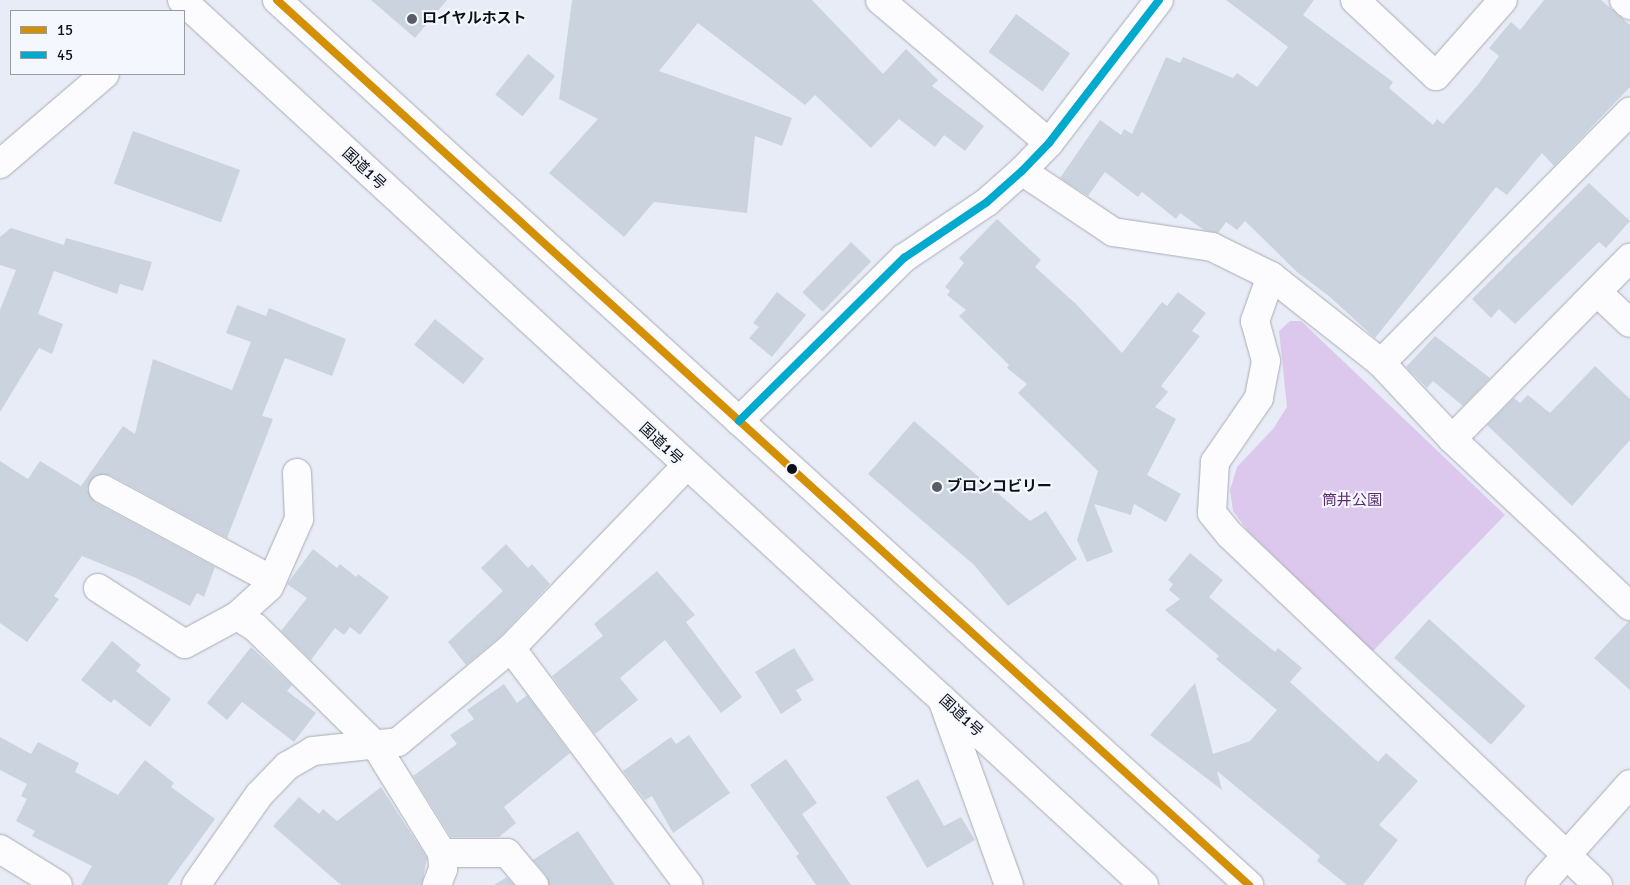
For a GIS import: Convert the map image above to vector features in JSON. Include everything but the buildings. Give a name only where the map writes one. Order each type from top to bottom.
[{"type":"main road","points":[[276,0],[1249,885]]},
{"type":"main road","points":[[880,0],[1049,143]]},
{"type":"main road","points":[[739,421],[904,258],[987,202],[1022,172],[1049,143],[1159,0]]},
{"type":"main road","points":[[1355,0],[1436,76],[1503,0]]},
{"type":"main road","points":[[1624,0],[1630,5]]},
{"type":"main road","name":"国道1号","points":[[184,4],[685,467],[942,699],[1144,885]]},
{"type":"main road","points":[[0,164],[104,75]]},
{"type":"main road","points":[[1381,363],[1630,111]]},
{"type":"main road","points":[[1022,172],[1113,232],[1212,247],[1271,276],[1381,363],[1452,439],[1630,606]]},
{"type":"main road","points":[[1452,439],[1630,258]]},
{"type":"main road","points":[[1271,276],[1255,321],[1266,361],[1259,398],[1215,462],[1212,513],[1230,535],[1598,885]]},
{"type":"main road","points":[[1597,292],[1630,323]]},
{"type":"main road","points":[[196,885],[259,795],[287,766],[313,750],[344,746],[376,746],[398,742],[512,648],[685,467]]},
{"type":"main road","points":[[98,588],[185,644],[237,616],[269,587],[299,518],[297,473]]},
{"type":"main road","points":[[102,489],[272,580]]},
{"type":"main road","points":[[237,616],[256,628],[376,746],[442,853],[443,869],[438,885]]},
{"type":"main road","points":[[512,648],[688,885]]},
{"type":"main road","points":[[942,699],[1009,885]]},
{"type":"main road","points":[[1540,885],[1630,784]]},
{"type":"main road","points":[[0,849],[58,885]]},
{"type":"main road","points":[[442,853],[507,854],[534,885]]},
{"type":"green space","name":"筒井公園","points":[[1290,321],[1301,321],[1505,515],[1372,652],[1247,530],[1233,511],[1230,490],[1237,467],[1273,429],[1287,407],[1279,331]]},
{"type":"transit line","name":"15","points":[[277,0],[1249,885]]},
{"type":"transit line","name":"45","points":[[739,421],[904,258],[987,202],[1022,171],[1049,143],[1159,0]]},
{"type":"place","name":"ロイヤルホスト","points":[[412,19]]},
{"type":"place","name":"ブロンコビリー","points":[[937,487]]}]
